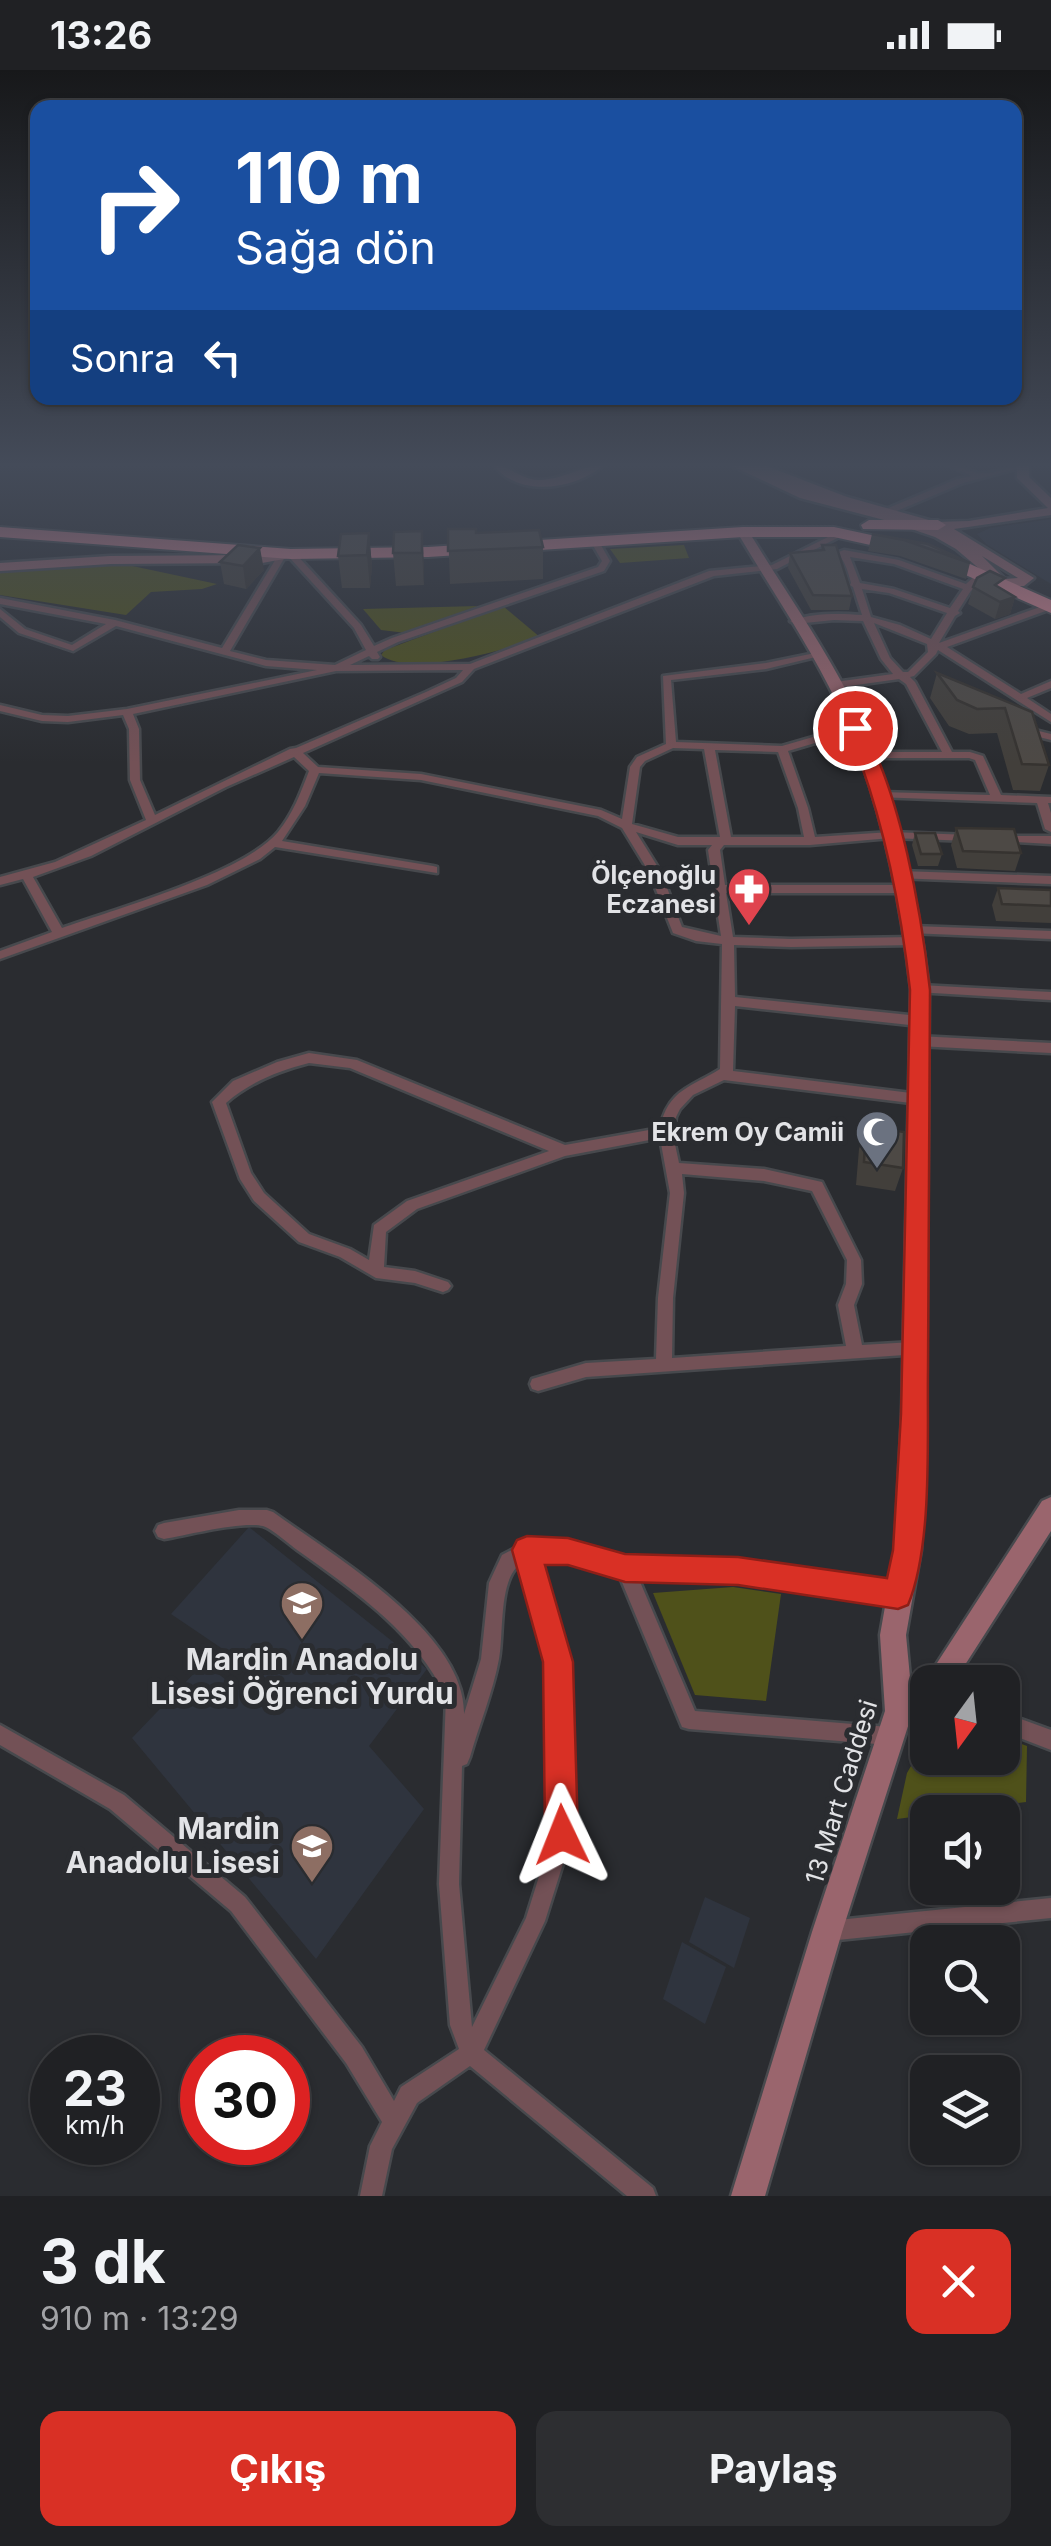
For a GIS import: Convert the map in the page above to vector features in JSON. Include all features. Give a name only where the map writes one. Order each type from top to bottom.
[{"type":"highway","points":[[971,564],[1036,582]]},
{"type":"highway","points":[[974,564],[1050,606]]},
{"type":"street","points":[[0,567],[66,564]]},
{"type":"street","points":[[225,651],[280,564]]},
{"type":"street","points":[[295,564],[358,627],[373,649],[378,668]]},
{"type":"street","points":[[0,708],[68,719],[126,712],[336,668],[373,649],[602,569],[604,564]]},
{"type":"street","name":"13 Mart Caddesi","points":[[748,2196],[894,1724],[893,1635],[908,1550],[920,1235],[920,990],[914,935],[891,835],[866,754],[835,685],[762,564]]},
{"type":"street","points":[[0,601],[115,623],[266,662],[336,668],[471,666],[712,572],[773,564]]},
{"type":"street","points":[[848,564],[863,612],[872,620],[935,646],[1051,720]]},
{"type":"street","points":[[902,564],[966,587]]},
{"type":"street","points":[[905,679],[933,652],[955,613],[956,602],[984,568],[981,564]]},
{"type":"street","points":[[1002,564],[1036,582]]},
{"type":"street","points":[[1001,582],[1036,582]]},
{"type":"street","points":[[854,585],[891,591],[955,613]]},
{"type":"street","points":[[935,646],[1050,606]]},
{"type":"street","points":[[0,612],[22,632],[72,648],[115,623]]},
{"type":"street","points":[[794,620],[872,620]]},
{"type":"street","points":[[872,620],[878,643],[905,679],[949,756]]},
{"type":"street","points":[[0,633],[13,624]]},
{"type":"street","points":[[671,744],[666,678],[766,666],[818,654]]},
{"type":"street","points":[[0,881],[26,876],[120,840],[294,751],[400,709],[459,680],[471,666]]},
{"type":"street","points":[[835,685],[905,679],[924,688]]},
{"type":"street","points":[[1020,698],[1051,684]]},
{"type":"street","points":[[126,712],[134,729],[135,780],[152,822]]},
{"type":"street","points":[[1013,725],[1051,737]]},
{"type":"street","points":[[855,728],[782,749],[671,744],[641,759],[635,767],[626,826],[655,872],[677,930],[728,941],[1051,935]]},
{"type":"street","points":[[709,748],[724,841]]},
{"type":"street","points":[[782,749],[810,841]]},
{"type":"street","points":[[294,751],[316,770],[421,778],[600,813],[662,838],[810,841],[891,835],[1051,840]]},
{"type":"street","points":[[866,754],[979,758],[996,799]]},
{"type":"street","points":[[0,955],[203,882],[256,856],[273,842],[300,806],[316,770]]},
{"type":"street","points":[[880,796],[1046,799],[1051,828]]},
{"type":"street","points":[[724,841],[714,850],[728,941],[730,1001],[724,1075]]},
{"type":"street","points":[[273,842],[433,870]]},
{"type":"street","points":[[26,876],[59,934]]},
{"type":"street","points":[[721,888],[1051,880]]},
{"type":"street","points":[[920,990],[1051,996]]},
{"type":"street","points":[[730,1001],[1051,1048]]},
{"type":"street","points":[[443,1286],[415,1276],[376,1272],[345,1253],[304,1238],[259,1197],[245,1175],[219,1102],[238,1085],[282,1065],[309,1058],[352,1063],[564,1151]]},
{"type":"street","points":[[664,1363],[661,1314],[678,1190],[665,1132],[670,1114],[682,1097],[702,1080],[724,1075],[919,1099]]},
{"type":"street","points":[[376,1272],[378,1229],[412,1205],[564,1151],[665,1132]]},
{"type":"street","points":[[675,1168],[764,1175],[817,1186],[854,1260],[854,1284],[846,1305],[855,1351]]},
{"type":"street","points":[[538,1384],[586,1370],[913,1350]]},
{"type":"street","points":[[164,1531],[239,1518],[268,1518],[405,1624],[446,1671],[454,1696],[455,1773],[448,1884],[461,2025],[471,2053],[645,2196]]},
{"type":"street","points":[[951,1665],[1048,1522]]},
{"type":"street","points":[[455,1773],[490,1659],[498,1584],[508,1561],[527,1550],[568,1552],[625,1568],[738,1571],[898,1594]]},
{"type":"street","points":[[371,2196],[382,2146],[409,2095],[471,2053],[535,1921],[562,1835],[558,1662],[527,1550]]},
{"type":"street","points":[[625,1568],[689,1720],[894,1724],[910,1709]]},
{"type":"street","points":[[1020,1727],[1051,1740]]},
{"type":"street","points":[[0,1734],[117,1802],[238,1904],[354,2055],[394,2122]]},
{"type":"street","points":[[827,1932],[1051,1908]]},
{"type":"shaded area","points":[[124,564],[217,584],[202,589],[151,592],[126,615],[0,595],[0,573]]},
{"type":"shaded area","points":[[1019,564],[1051,564],[1051,584]]},
{"type":"shaded area","points":[[478,606],[406,633],[381,630],[363,609]]},
{"type":"shaded area","points":[[503,606],[541,638],[436,663],[414,664],[381,655],[385,650]]},
{"type":"shaded area","name":"Mardin Anadolu Lisesi","points":[[249,1527],[427,1669],[369,1746],[424,1809],[316,1959],[132,1738],[204,1663],[256,1703],[279,1687],[171,1614]]},
{"type":"shaded area","points":[[733,1587],[781,1594],[766,1701],[695,1695],[653,1593]]},
{"type":"shaded area","points":[[1020,1743],[1027,1746],[1026,1802],[1020,1803],[1020,1795],[910,1795],[910,1817],[897,1819],[910,1768],[910,1775],[1020,1775]]},
{"type":"shaded area","points":[[705,1897],[750,1918],[734,1968],[689,1942]]},
{"type":"shaded area","points":[[682,1942],[726,1967],[705,2024],[663,1999]]},
{"type":"building","points":[[796,564],[842,564],[852,596],[813,595]]},
{"type":"building","points":[[990,571],[1005,578],[995,585],[1015,597],[1000,602],[973,587],[977,578]]},
{"type":"building","points":[[937,673],[1032,712],[1049,765],[1022,764],[1005,708],[977,709],[957,700]]},
{"type":"building","points":[[956,828],[1014,829],[1021,853],[963,851]]},
{"type":"building","points":[[915,833],[935,833],[942,854],[921,854]]},
{"type":"building","points":[[998,888],[1051,890],[1051,906],[1002,904]]},
{"type":"building","points":[[866,1126],[904,1132],[903,1168],[864,1162]]},
{"type":"place","name":"Ölçenoğlu Eczanesi","points":[[749,927]]},
{"type":"place","name":"Ekrem Oy Camii","points":[[877,1170]]},
{"type":"place","name":"Mardin Anadolu Lisesi Öğrenci Yurdu","points":[[302,1641]]},
{"type":"place","name":"Mardin Anadolu Lisesi","points":[[312,1884]]},
{"type":"route","points":[[562,1835],[558,1662],[527,1550],[568,1552],[625,1568],[738,1571],[898,1594],[908,1550],[914,1414],[913,1350],[920,1235],[920,990],[915,940],[891,835],[873,769],[855,728]]}]
